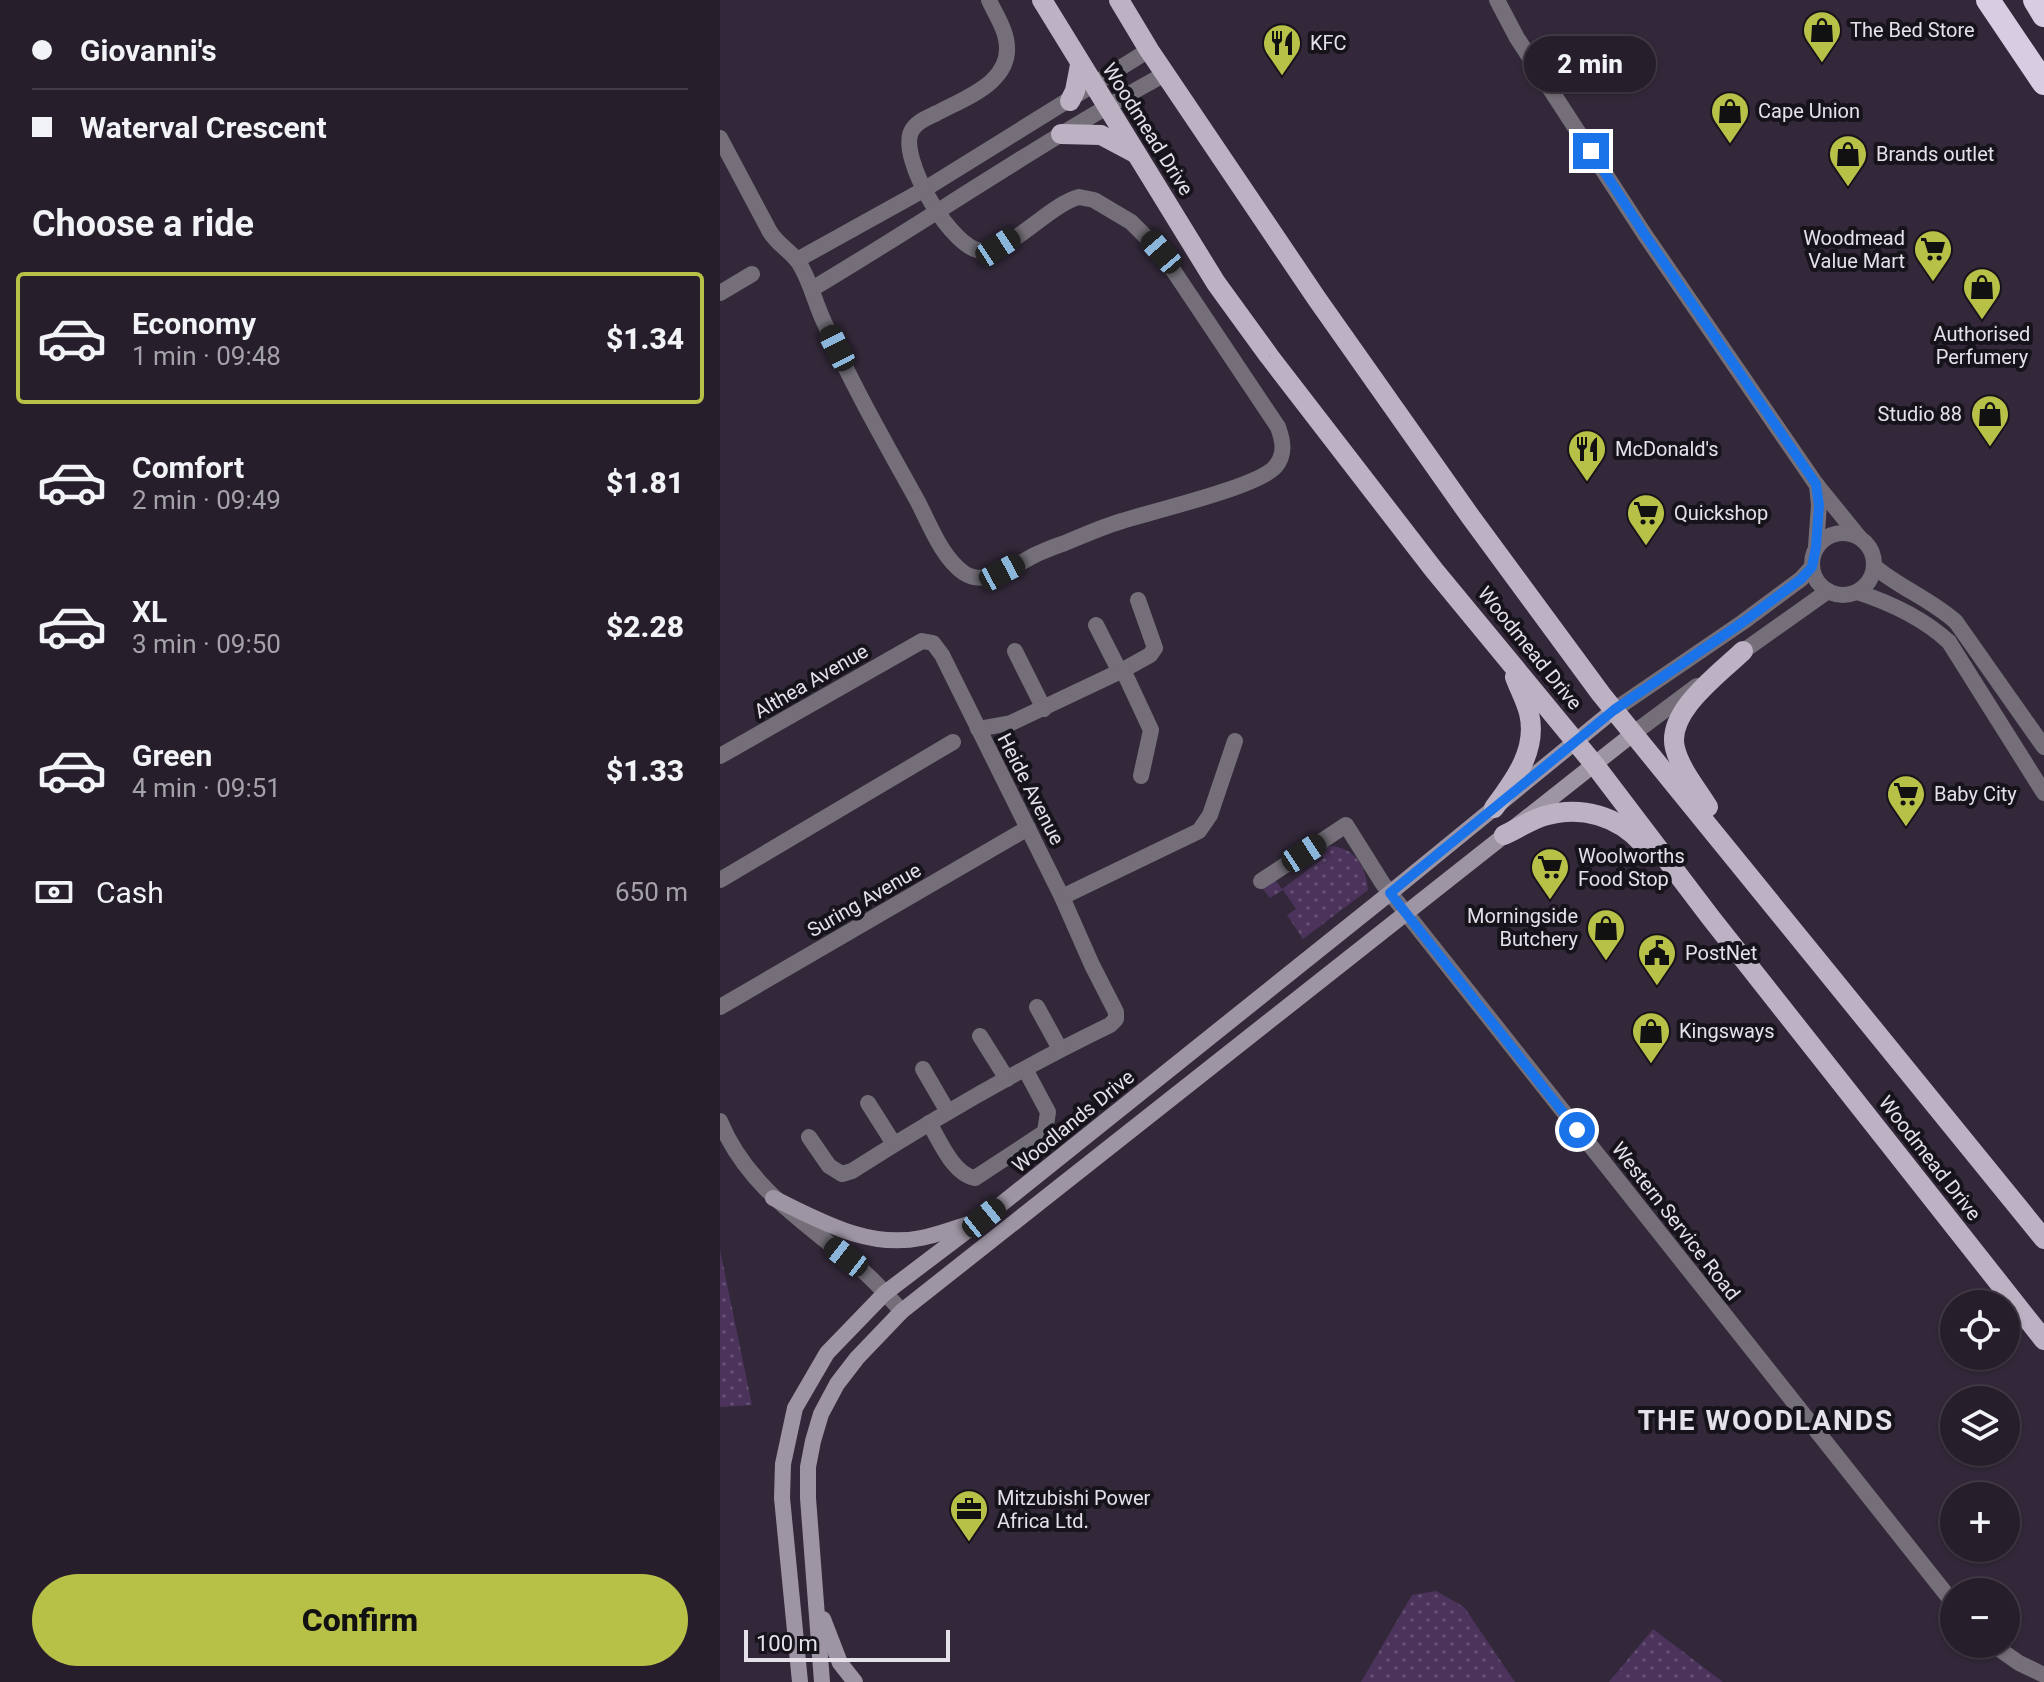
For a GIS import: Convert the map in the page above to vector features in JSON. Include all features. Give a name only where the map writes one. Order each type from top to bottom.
[{"type":"highway","points":[[1988,0],[2044,83]]},
{"type":"highway","points":[[2035,0],[2044,15]]},
{"type":"main road","name":"Woodmead Drive","points":[[1042,0],[1216,283],[1269,356],[1434,570],[1594,764],[1711,918],[2044,1340]]},
{"type":"main road","name":"Woodmead Drive","points":[[1119,0],[1149,50],[1353,351],[1614,710],[2044,1239]]},
{"type":"main road","points":[[1070,101],[1080,65]]},
{"type":"main road","points":[[1061,134],[1101,135],[1133,152]]},
{"type":"main road","points":[[1743,651],[1682,713],[1673,735],[1680,760],[1743,866]]},
{"type":"main road","points":[[1494,808],[1523,764],[1529,745],[1530,714],[1505,653]]},
{"type":"main road","name":"Woodlands Drive","points":[[798,1677],[782,1498],[783,1464],[795,1408],[827,1353],[885,1293],[984,1218],[1614,710]]},
{"type":"main road","points":[[822,1682],[813,1587],[808,1467],[821,1414],[837,1384],[857,1358],[902,1311],[1634,733]]},
{"type":"main road","points":[[1504,835],[1544,816],[1587,812],[1606,817],[1637,838],[1711,918]]},
{"type":"main road","points":[[773,1198],[839,1230],[880,1239],[920,1239],[984,1218]]},
{"type":"main road","points":[[813,1587],[828,1636],[840,1663],[855,1682]]},
{"type":"street","points":[[720,138],[770,232],[779,245],[797,260],[825,324],[947,556],[958,568],[973,577],[987,577],[1118,522],[1269,474],[1278,464],[1283,451],[1278,427],[1161,252],[1131,222],[1094,200],[1079,197],[998,247],[981,252],[965,246],[938,213],[911,158],[909,139],[913,128],[983,88],[1004,68],[1006,39],[989,0]]},
{"type":"street","points":[[1488,0],[1500,6],[1645,235],[1816,484],[1870,546],[1875,567],[1956,622],[2044,747]]},
{"type":"street","points":[[797,260],[925,189],[1149,50]]},
{"type":"street","points":[[812,289],[1061,134],[1165,74]]},
{"type":"street","points":[[1003,140],[1018,162]]},
{"type":"street","points":[[720,293],[752,274]]},
{"type":"street","points":[[1614,710],[1743,622],[1801,579],[1812,567],[1819,505],[1816,484]]},
{"type":"street","points":[[1816,547],[1832,534],[1843,532],[1859,537]]},
{"type":"street","points":[[1812,567],[1820,585],[1838,595],[1857,592],[1866,586],[1875,567]]},
{"type":"street","points":[[1634,733],[1828,591]]},
{"type":"street","points":[[1857,592],[1927,623],[1949,642],[2044,793]]},
{"type":"street","points":[[978,729],[1011,723],[1044,709],[1150,655],[1155,648],[1138,600]]},
{"type":"street","points":[[1096,625],[1151,730],[1141,776]]},
{"type":"street","name":"Heide Avenue","points":[[922,641],[933,643],[942,655],[1115,1007],[1116,1019],[1110,1025],[1060,1049]]},
{"type":"street","name":"Althea Avenue","points":[[720,756],[922,641]]},
{"type":"street","points":[[1015,651],[1044,709]]},
{"type":"street","points":[[1062,897],[1199,831],[1210,815],[1235,741]]},
{"type":"street","points":[[720,880],[953,742]]},
{"type":"street","name":"Western Service Road","points":[[1261,881],[1346,825],[1390,893],[1940,1586]]},
{"type":"street","name":"Suring Avenue","points":[[720,1007],[1028,828]]},
{"type":"street","points":[[809,1137],[829,1166],[842,1174],[852,1171],[929,1123],[1060,1049],[1037,1007]]},
{"type":"street","points":[[980,1036],[1007,1079]]},
{"type":"street","points":[[923,1069],[948,1112]]},
{"type":"street","points":[[929,1123],[956,1166],[968,1177],[975,1178],[1045,1132],[1048,1112],[1025,1069]]},
{"type":"street","points":[[868,1103],[894,1144]]},
{"type":"street","points":[[720,1121],[725,1145],[773,1198],[865,1273],[902,1311]]},
{"type":"street","points":[[2012,1658],[2044,1675]]},
{"type":"shaded area","points":[[1317,848],[1343,849],[1356,858],[1364,872],[1368,890],[1303,939],[1287,915],[1296,909],[1283,890],[1270,898],[1262,888],[1275,880],[1282,889],[1324,858]]},
{"type":"shaded area","points":[[720,1250],[752,1405],[720,1407]]},
{"type":"shaded area","points":[[1436,1591],[1464,1607],[1515,1682],[1361,1682],[1412,1595]]},
{"type":"shaded area","points":[[1653,1629],[1723,1682],[1609,1682]]},
{"type":"place","name":"The Bed Store","points":[[1822,64]]},
{"type":"place","name":"KFC","points":[[1282,77]]},
{"type":"place","name":"Cape Union","points":[[1730,145]]},
{"type":"place","name":"Brands outlet","points":[[1848,188]]},
{"type":"place","name":"Woodmead Value Mart","points":[[1933,283]]},
{"type":"place","name":"Authorised Perfumery","points":[[1982,321]]},
{"type":"place","name":"Studio 88","points":[[1990,448]]},
{"type":"place","name":"McDonald's","points":[[1587,483]]},
{"type":"place","name":"Quickshop","points":[[1646,547]]},
{"type":"place","name":"Baby City","points":[[1906,828]]},
{"type":"place","name":"Woolworths Food Stop","points":[[1550,901]]},
{"type":"place","name":"Morningside Butchery","points":[[1606,962]]},
{"type":"place","name":"PostNet","points":[[1657,987]]},
{"type":"place","name":"Kingsways","points":[[1651,1065]]},
{"type":"place","name":"Mitzubishi Power Africa Ltd.","points":[[969,1543]]},
{"type":"district","name":"THE WOODLANDS","points":[[1766,1420]]},
{"type":"route","points":[[1577,1130],[1390,893],[1614,710],[1801,579],[1812,567],[1819,523],[1816,484],[1591,151]]}]
